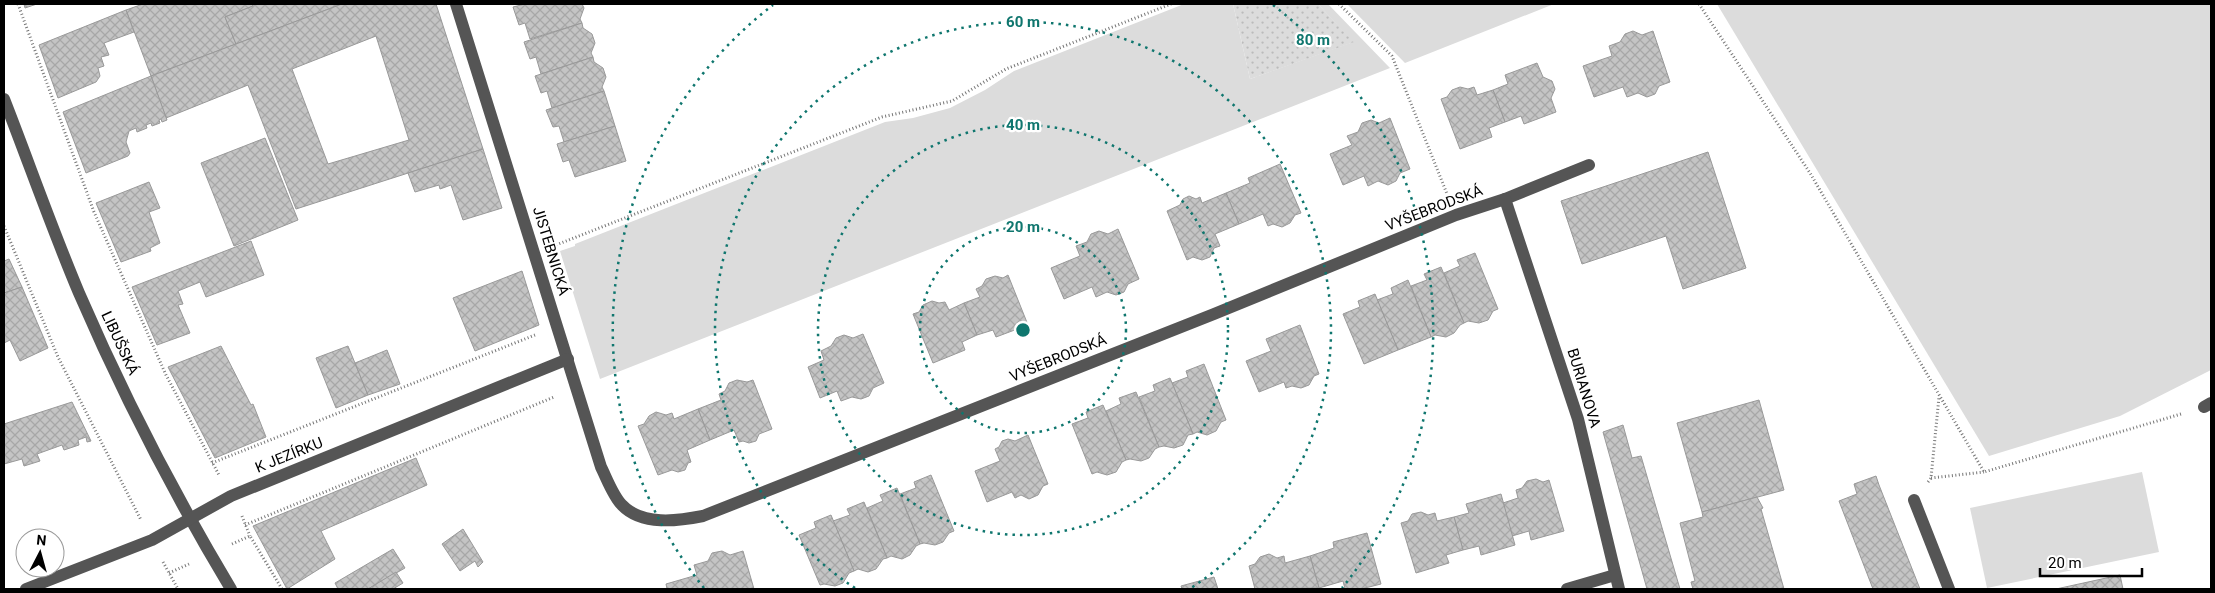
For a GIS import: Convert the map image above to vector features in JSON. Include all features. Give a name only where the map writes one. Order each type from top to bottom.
[{"type":"street","name":"JISTEBNICKÁ","points":[[456,4],[601,467],[621,504]]},
{"type":"street","name":"LIBUŠSKÁ","points":[[4,99],[79,292],[136,414],[190,520],[230,589]]},
{"type":"street","name":"VYŠEBRODSKÁ","points":[[621,504],[634,514],[650,518],[676,521],[703,516],[1204,318],[1456,215],[1505,199],[1589,164]]},
{"type":"street","name":"BURIANOVA","points":[[1505,199],[1578,419],[1619,589]]},
{"type":"street","name":"K JEZÍRKU","points":[[26,589],[152,540],[231,496],[568,359]]},
{"type":"street","points":[[1914,500],[1950,589]]},
{"type":"street","points":[[1567,589],[1615,575]]},
{"type":"path","points":[[18,4],[94,212],[166,375],[222,482]]},
{"type":"path","points":[[553,246],[882,117],[952,101],[1006,69],[1171,4]]},
{"type":"path","points":[[1338,4],[1392,56],[1456,215]]},
{"type":"path","points":[[1699,4],[1810,173],[1984,472]]},
{"type":"path","points":[[4,226],[58,358],[143,525]]},
{"type":"path","points":[[212,463],[558,326]]},
{"type":"path","points":[[245,525],[577,388]]},
{"type":"path","points":[[1914,500],[1931,478],[1939,395]]},
{"type":"path","points":[[1931,478],[1984,472],[2208,405]]},
{"type":"path","points":[[239,511],[250,536],[282,589]]},
{"type":"path","points":[[230,545],[250,536]]},
{"type":"path","points":[[161,560],[178,589]]},
{"type":"path","points":[[169,573],[192,562]]},
{"type":"shaded area","points":[[1184,4],[1233,4],[1250,79],[1353,42],[1318,4],[1328,4],[1390,68],[600,379],[560,251],[885,122],[913,118],[950,108],[985,90],[1014,71]]},
{"type":"shaded area","points":[[1233,4],[1318,4],[1354,42],[1250,79]]},
{"type":"shaded area","points":[[1347,4],[1554,4],[1405,63]]},
{"type":"shaded area","points":[[1717,4],[2211,4],[2211,370],[2120,416],[1989,456]]},
{"type":"shaded area","points":[[2142,472],[2159,552],[1987,588],[1970,508]]},
{"type":"building","points":[[24,4],[37,4],[25,8]]},
{"type":"building","points":[[143,4],[252,4],[253,6],[225,17],[236,44],[151,76],[126,10]]},
{"type":"building","points":[[252,4],[342,4],[236,44],[225,17],[253,6]]},
{"type":"building","points":[[342,4],[436,4],[483,149],[296,209],[248,85],[166,118],[151,76]],"holes":[[[376,36],[409,140],[328,164],[292,69]]]},
{"type":"building","points":[[525,4],[582,4],[584,8],[580,19],[582,23],[530,39],[525,23],[519,25],[513,7]]},
{"type":"building","points":[[126,10],[134,32],[104,43],[109,55],[101,57],[104,66],[98,68],[100,76],[96,82],[58,98],[39,45]]},
{"type":"building","points":[[582,23],[583,28],[592,34],[595,43],[591,53],[593,57],[541,74],[536,57],[530,59],[524,42]]},
{"type":"building","points":[[1633,31],[1642,35],[1653,31],[1670,82],[1659,86],[1655,94],[1647,97],[1638,93],[1627,97],[1623,87],[1594,97],[1583,66],[1612,56],[1609,46],[1620,42],[1625,34]]},
{"type":"building","points":[[593,57],[594,62],[603,68],[606,77],[602,87],[604,91],[552,108],[547,91],[541,93],[535,76]]},
{"type":"building","points":[[1537,63],[1543,77],[1552,81],[1555,89],[1551,98],[1556,112],[1524,124],[1521,116],[1505,122],[1493,90],[1508,84],[1505,75]]},
{"type":"building","points":[[151,76],[167,120],[162,122],[161,119],[159,120],[160,123],[152,126],[151,123],[146,125],[147,128],[137,132],[136,128],[129,131],[126,142],[130,153],[128,156],[86,173],[63,112]]},
{"type":"building","points":[[1460,87],[1468,89],[1474,87],[1477,95],[1493,90],[1505,122],[1489,128],[1492,137],[1460,149],[1441,99],[1447,97],[1452,90]]},
{"type":"building","points":[[604,91],[615,126],[564,142],[559,126],[553,127],[546,110]]},
{"type":"building","points":[[1390,118],[1410,169],[1400,173],[1396,181],[1388,185],[1378,181],[1368,186],[1364,176],[1343,185],[1330,154],[1352,145],[1347,136],[1358,132],[1362,123],[1371,120],[1379,123]]},
{"type":"building","points":[[615,126],[626,161],[575,177],[569,160],[563,162],[557,144]]},
{"type":"building","points":[[265,138],[298,220],[234,246],[201,163]]},
{"type":"building","points":[[483,149],[502,208],[463,220],[451,185],[440,189],[439,185],[415,192],[408,173]]},
{"type":"building","points":[[1708,152],[1746,268],[1683,289],[1666,236],[1582,264],[1561,201]]},
{"type":"building","points":[[1280,164],[1301,213],[1295,215],[1290,223],[1282,227],[1273,224],[1268,226],[1263,214],[1239,224],[1226,193],[1250,183],[1248,178]]},
{"type":"building","points":[[149,182],[160,208],[149,212],[160,243],[150,248],[151,251],[121,262],[96,203]]},
{"type":"building","points":[[1226,193],[1239,224],[1215,234],[1220,246],[1214,248],[1210,257],[1202,260],[1193,257],[1187,260],[1167,211],[1180,205],[1183,199],[1189,196],[1196,199],[1200,197],[1202,203]]},
{"type":"building","points":[[1118,229],[1139,279],[1128,284],[1124,292],[1116,295],[1107,292],[1096,297],[1092,287],[1064,299],[1051,268],[1080,256],[1076,246],[1087,242],[1091,234],[1099,231],[1108,234]]},
{"type":"building","points":[[251,241],[264,275],[206,297],[200,282],[178,291],[183,304],[178,305],[190,333],[157,345],[132,287]]},
{"type":"building","points":[[1475,253],[1498,309],[1493,311],[1488,320],[1479,323],[1468,321],[1464,323],[1444,273],[1460,266],[1457,260]]},
{"type":"building","points":[[9,259],[22,287],[4,293],[4,261]]},
{"type":"building","points":[[1441,267],[1464,323],[1454,333],[1446,337],[1435,335],[1431,337],[1411,286],[1427,280],[1424,274]]},
{"type":"building","points":[[522,271],[539,325],[475,351],[453,298]]},
{"type":"building","points":[[1008,275],[1028,325],[996,337],[993,330],[977,335],[964,303],[980,297],[976,289],[982,286],[986,279],[995,276],[1003,278]]},
{"type":"building","points":[[1408,280],[1431,337],[1398,350],[1377,300],[1393,294],[1391,288]]},
{"type":"building","points":[[22,287],[48,348],[20,361],[10,340],[4,343],[4,293]]},
{"type":"building","points":[[1375,294],[1398,350],[1364,364],[1343,314],[1360,307],[1358,301]]},
{"type":"building","points":[[932,301],[945,302],[949,310],[964,303],[977,335],[962,342],[965,350],[933,363],[913,314],[919,312],[923,305]]},
{"type":"building","points":[[1300,325],[1319,374],[1314,376],[1309,385],[1301,388],[1292,386],[1286,388],[1284,382],[1259,392],[1246,361],[1271,351],[1266,339]]},
{"type":"building","points":[[863,334],[884,383],[873,388],[869,396],[861,399],[852,397],[841,401],[837,391],[820,398],[808,367],[824,360],[821,351],[831,346],[836,338],[844,335],[853,338]]},
{"type":"building","points":[[221,346],[251,405],[253,404],[266,437],[215,458],[168,367]]},
{"type":"building","points":[[348,346],[368,395],[336,408],[316,358]]},
{"type":"building","points":[[387,350],[400,384],[368,395],[355,363]]},
{"type":"building","points":[[1204,364],[1226,420],[1221,422],[1216,431],[1207,435],[1197,432],[1193,434],[1172,383],[1188,377],[1186,371]]},
{"type":"building","points":[[1170,378],[1193,434],[1188,435],[1183,445],[1174,448],[1159,447],[1139,397],[1155,391],[1153,385]]},
{"type":"building","points":[[737,380],[747,382],[753,380],[772,429],[759,434],[756,441],[749,443],[739,442],[734,430],[710,440],[698,409],[721,400],[719,394],[725,391],[729,383]]},
{"type":"building","points":[[1136,392],[1159,447],[1155,449],[1149,458],[1141,461],[1126,460],[1106,411],[1121,404],[1119,398]]},
{"type":"building","points":[[1759,400],[1784,490],[1702,512],[1677,423]]},
{"type":"building","points":[[72,402],[91,441],[87,442],[86,437],[78,440],[79,445],[64,450],[62,445],[37,454],[40,461],[24,466],[22,459],[4,464],[4,424]]},
{"type":"building","points":[[1103,405],[1126,460],[1122,462],[1116,472],[1107,475],[1097,472],[1092,474],[1072,424],[1088,418],[1086,412]]},
{"type":"building","points":[[698,409],[710,440],[687,450],[691,462],[688,463],[685,470],[678,472],[672,470],[658,475],[638,426],[644,424],[649,416],[656,412],[666,415],[672,413],[674,419]]},
{"type":"building","points":[[1623,425],[1632,458],[1641,456],[1680,589],[1647,589],[1603,432]]},
{"type":"building","points":[[1028,435],[1048,484],[1043,486],[1038,495],[1029,499],[1021,495],[1015,498],[1012,492],[987,502],[975,471],[1000,461],[995,449],[999,447],[1002,441],[1008,439],[1015,441]]},
{"type":"building","points":[[416,458],[427,485],[321,531],[335,559],[287,589],[253,526]]},
{"type":"building","points":[[931,475],[954,531],[949,533],[943,542],[935,545],[920,544],[900,494],[916,488],[914,482]]},
{"type":"building","points":[[1876,476],[1920,589],[1873,589],[1839,501],[1857,494],[1854,484]]},
{"type":"building","points":[[1536,479],[1543,482],[1549,480],[1564,531],[1531,540],[1529,531],[1512,536],[1503,503],[1518,498],[1516,490],[1522,488],[1527,481]]},
{"type":"building","points":[[897,488],[920,544],[916,546],[910,555],[902,559],[891,556],[887,558],[867,508],[883,501],[880,495]]},
{"type":"building","points":[[1501,494],[1515,545],[1481,555],[1479,546],[1463,550],[1454,517],[1469,513],[1466,504]]},
{"type":"building","points":[[1757,497],[1763,508],[1761,509],[1784,589],[1693,589],[1691,582],[1695,581],[1680,523],[1703,517],[1702,512]]},
{"type":"building","points":[[864,502],[887,558],[883,559],[876,569],[868,572],[858,569],[854,571],[833,521],[850,515],[847,509]]},
{"type":"building","points":[[1421,512],[1428,515],[1435,513],[1437,521],[1454,517],[1463,550],[1446,555],[1449,563],[1416,573],[1401,523],[1408,521],[1412,514]]},
{"type":"building","points":[[831,515],[854,571],[849,573],[843,583],[835,586],[820,585],[799,535],[816,528],[814,522]]},
{"type":"building","points":[[463,529],[483,562],[478,567],[475,561],[460,571],[442,544]]},
{"type":"building","points":[[1367,533],[1381,584],[1361,589],[1345,589],[1343,581],[1319,588],[1310,556],[1334,548],[1333,542]]},
{"type":"building","points":[[393,549],[405,568],[368,589],[338,589],[335,583]]},
{"type":"building","points":[[722,551],[730,555],[743,551],[754,589],[667,589],[666,584],[697,575],[694,565],[708,561],[712,553]]},
{"type":"building","points":[[1269,554],[1277,558],[1284,556],[1285,563],[1310,556],[1319,588],[1255,589],[1249,566],[1255,564],[1260,557]]},
{"type":"building","points":[[396,572],[403,583],[393,589],[368,589]]},
{"type":"building","points":[[2120,575],[2123,589],[2056,589]]},
{"type":"building","points":[[1214,577],[1218,589],[1182,589],[1181,586]]}]
